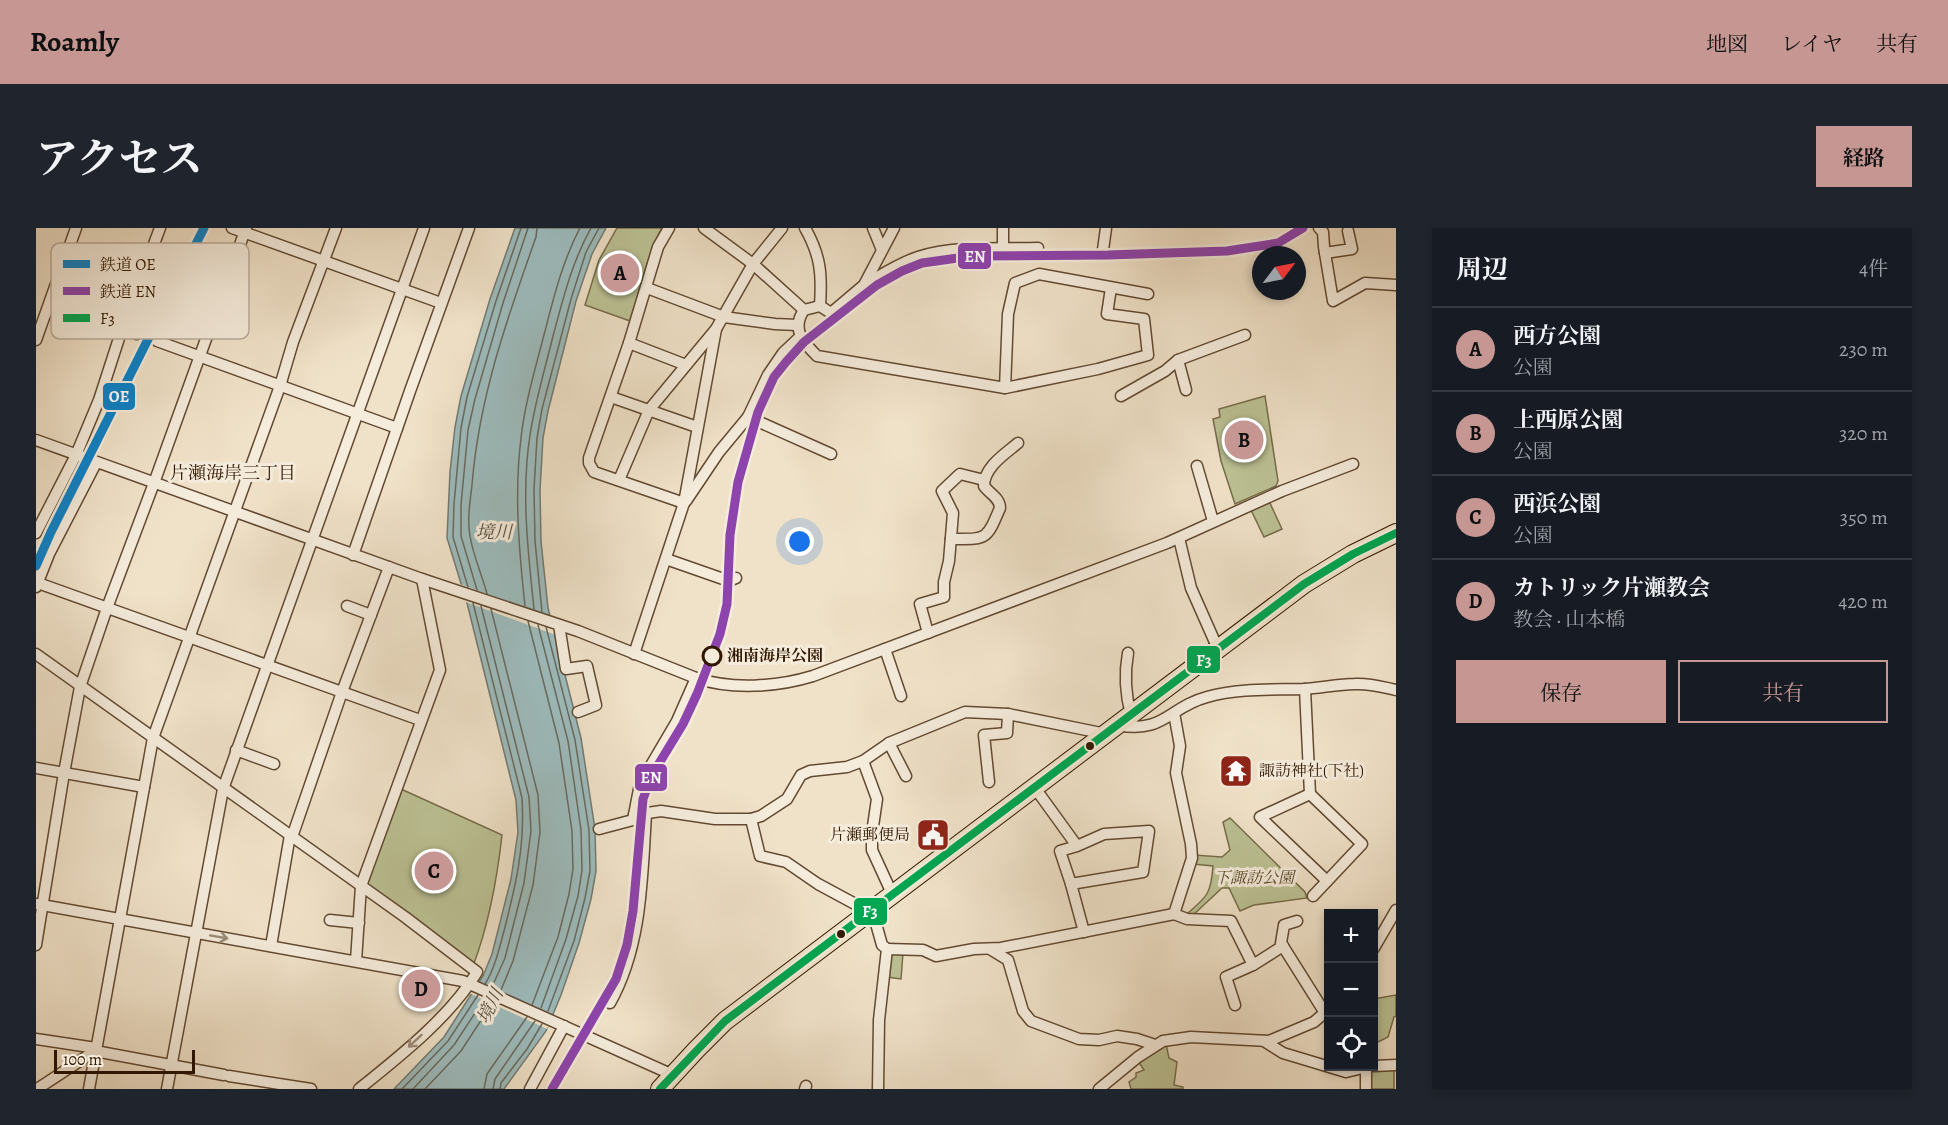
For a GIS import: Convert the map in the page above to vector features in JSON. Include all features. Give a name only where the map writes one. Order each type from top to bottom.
[{"type":"highway","points":[[660,1089],[725,1021],[1320,573],[1369,545],[1396,533]]},
{"type":"street","points":[[71,243],[76,228]]},
{"type":"street","points":[[154,243],[160,228]]},
{"type":"street","points":[[232,228],[245,230],[441,303]]},
{"type":"street","points":[[167,1089],[223,789],[424,228]]},
{"type":"street","points":[[353,555],[469,228]]},
{"type":"street","points":[[669,228],[658,247],[647,288],[589,463],[594,472],[684,503]]},
{"type":"street","points":[[704,228],[753,264],[804,310]]},
{"type":"street","points":[[619,480],[648,410],[716,329],[753,264],[782,228]]},
{"type":"street","points":[[805,228],[820,261],[822,279],[820,306]]},
{"type":"street","points":[[873,228],[882,250]]},
{"type":"street","points":[[864,285],[894,228]]},
{"type":"street","points":[[1003,228],[1004,249]]},
{"type":"street","points":[[1103,250],[1106,228]]},
{"type":"street","points":[[1319,228],[1323,232],[1333,301],[1365,283],[1396,285]]},
{"type":"street","points":[[89,1089],[153,738],[280,386],[293,342],[325,260],[332,229]]},
{"type":"street","points":[[1325,253],[1352,249],[1348,231]]},
{"type":"street","points":[[1038,248],[968,250],[919,257],[864,285],[831,313],[820,306],[804,310],[799,317],[799,330],[817,356],[1005,388],[1098,369],[1148,355],[1144,319],[1107,314],[1111,288]]},
{"type":"street","points":[[1005,388],[1008,314],[1015,284],[1039,273],[1148,294]]},
{"type":"street","points":[[647,288],[724,317],[776,324],[799,330]]},
{"type":"street","points":[[36,340],[51,301]]},
{"type":"street","points":[[634,654],[684,503],[716,329]]},
{"type":"street","points":[[684,503],[719,452],[748,417],[768,375],[799,330]]},
{"type":"street","points":[[1120,396],[1165,371],[1178,360],[1245,335]]},
{"type":"street","points":[[36,533],[76,455],[99,400],[119,339]]},
{"type":"street","points":[[36,945],[40,905],[80,687],[206,339]]},
{"type":"street","points":[[158,341],[397,428]]},
{"type":"street","points":[[629,344],[686,365]]},
{"type":"street","points":[[1178,360],[1186,390]]},
{"type":"street","points":[[611,397],[697,427]]},
{"type":"street","points":[[748,417],[831,454]]},
{"type":"street","points":[[36,441],[353,555],[555,623],[696,678],[737,685],[787,682],[813,676],[1179,538],[1282,490],[1353,464]]},
{"type":"street","points":[[951,539],[979,539],[991,530],[1000,504],[998,499],[984,486],[984,480],[997,459],[1018,443]]},
{"type":"street","points":[[96,463],[49,554],[37,585],[420,720]]},
{"type":"street","points":[[1197,466],[1213,521]]},
{"type":"street","points":[[928,633],[921,604],[944,597],[944,582],[949,561],[953,513],[942,491],[960,474],[984,480]]},
{"type":"street","points":[[1179,538],[1191,588],[1218,649]]},
{"type":"street","points":[[666,559],[729,581],[736,578]]},
{"type":"street","points":[[272,946],[291,836],[389,567]]},
{"type":"street","points":[[356,961],[361,886],[440,670],[422,579]]},
{"type":"street","points":[[347,606],[371,615]]},
{"type":"street","points":[[555,623],[566,669],[587,666],[596,705],[578,712]]},
{"type":"street","points":[[885,649],[901,696]]},
{"type":"street","points":[[1119,725],[1125,694],[1128,653]]},
{"type":"street","points":[[36,654],[361,886],[477,972],[443,1023]]},
{"type":"street","points":[[599,829],[632,822],[640,784],[680,714],[696,678]]},
{"type":"street","points":[[634,815],[665,811],[716,819],[751,819],[761,816],[787,799],[801,775],[810,771],[847,767],[863,761],[889,743],[965,711],[1144,728],[1159,723],[1189,704],[1220,694],[1305,689],[1354,683],[1396,690]]},
{"type":"street","points":[[1305,689],[1310,794],[1362,844],[1313,896]]},
{"type":"street","points":[[989,782],[984,735],[1007,733],[1008,714]]},
{"type":"street","points":[[1174,714],[1180,746],[1176,773],[1192,858],[1174,914]]},
{"type":"street","points":[[889,743],[906,776]]},
{"type":"street","points":[[236,750],[274,764]]},
{"type":"street","points":[[863,761],[877,799],[872,850],[894,894]]},
{"type":"street","points":[[36,768],[144,787]]},
{"type":"street","points":[[1035,788],[1077,846]]},
{"type":"street","points":[[1310,794],[1260,817],[1327,881]]},
{"type":"street","points":[[610,1003],[620,985],[636,929],[646,814]]},
{"type":"street","points":[[751,819],[760,856],[786,862],[818,884],[870,912],[875,920],[882,945],[887,949],[923,950],[936,956],[974,949],[1001,948],[1174,914],[1188,919],[1231,921],[1253,965]]},
{"type":"street","points":[[1071,884],[1143,872],[1149,831],[1104,834],[1060,851],[1084,932]]},
{"type":"street","points":[[40,905],[356,961],[469,987],[564,1026],[673,1075]]},
{"type":"street","points":[[1378,941],[1396,910]]},
{"type":"street","points":[[330,920],[359,923]]},
{"type":"street","points":[[1297,921],[1284,925],[1281,943],[1324,1008]]},
{"type":"street","points":[[1235,1005],[1227,978],[1283,946]]},
{"type":"street","points":[[990,948],[1008,960],[1023,1011],[1031,1021],[1079,1039],[1098,1040],[1117,1036],[1155,1045]]},
{"type":"street","points":[[878,1089],[879,1020],[887,949]]},
{"type":"street","points":[[359,1089],[415,1042],[469,987]]},
{"type":"street","points":[[1099,1089],[1124,1067],[1163,1041],[1191,1037],[1264,1041],[1314,1022],[1324,1014]]},
{"type":"street","points":[[530,1089],[564,1026]]},
{"type":"street","points":[[36,1039],[227,1075],[243,1084],[311,1089]]},
{"type":"street","points":[[1264,1041],[1283,1053],[1324,1065]]},
{"type":"street","points":[[37,1089],[95,1050]]},
{"type":"street","points":[[1378,1066],[1396,1065]]},
{"type":"street","points":[[1366,1089],[1369,1071]]},
{"type":"green space","points":[[617,228],[662,228],[648,261],[630,321],[585,305],[599,260]]},
{"type":"green space","points":[[1265,396],[1278,481],[1276,486],[1235,504],[1221,461],[1213,419],[1220,417],[1219,409]]},
{"type":"green space","points":[[1269,501],[1282,529],[1264,537],[1251,510]]},
{"type":"green space","points":[[401,789],[502,835],[492,902],[473,966],[364,885]]},
{"type":"green space","name":"下諏訪公園","points":[[1230,818],[1305,892],[1307,898],[1254,905],[1240,911],[1229,888],[1222,888],[1191,917],[1188,913],[1207,893],[1213,866],[1193,864],[1194,855],[1222,857],[1230,850],[1223,822]]},
{"type":"green space","points":[[893,952],[903,953],[901,979],[887,977],[889,955]]},
{"type":"green space","points":[[1396,995],[1396,1016],[1388,1037],[1378,1042],[1378,1017],[1378,998]]},
{"type":"green space","points":[[1166,1044],[1169,1058],[1177,1062],[1174,1085],[1183,1087],[1183,1089],[1131,1089],[1129,1082],[1136,1077],[1136,1073],[1144,1070],[1138,1061]]},
{"type":"green space","points":[[1394,1067],[1394,1089],[1369,1089],[1368,1071],[1378,1071],[1378,1069]]},
{"type":"water","name":"境川","points":[[515,228],[606,228],[592,254],[576,301],[548,411],[543,438],[540,490],[541,541],[548,608],[581,738],[595,829],[596,871],[579,943],[546,1031],[504,1089],[394,1089],[444,1037],[483,976],[492,954],[511,879],[518,832],[516,800],[467,603],[447,538],[450,472],[461,396],[490,299]]},
{"type":"pier","points":[[457,583],[551,617],[556,635],[463,601]]},
{"type":"pier","points":[[476,981],[554,1016],[547,1029],[469,993]]},
{"type":"rail line","name":"OE","points":[[196,243],[204,228]]},
{"type":"rail line","name":"EN","points":[[552,1089],[616,979],[627,945],[633,911],[643,799],[652,775],[683,724],[720,634],[727,604],[730,535],[738,482],[758,412],[774,377],[786,362],[804,342],[877,285],[922,263],[972,256],[1227,251],[1278,243],[1303,228]]},
{"type":"rail line","name":"OE","points":[[36,566],[148,339]]},
{"type":"transit line","name":"F3","points":[[660,1089],[725,1021],[1304,584],[1353,554],[1396,533]]},
{"type":"place","name":"西方公園","points":[[620,273]]},
{"type":"place","name":"上西原公園","points":[[1244,440]]},
{"type":"place","name":"湘南海岸公園","points":[[712,656]]},
{"type":"place","name":"諏訪神社(下社)","points":[[1236,771]]},
{"type":"place","name":"片瀬郵便局","points":[[933,835]]},
{"type":"place","name":"西浜公園","points":[[434,871]]},
{"type":"place","name":"カトリック片瀬教会","points":[[421,989]]},
{"type":"district","name":"片瀬海岸三丁目","points":[[233,473]]}]
